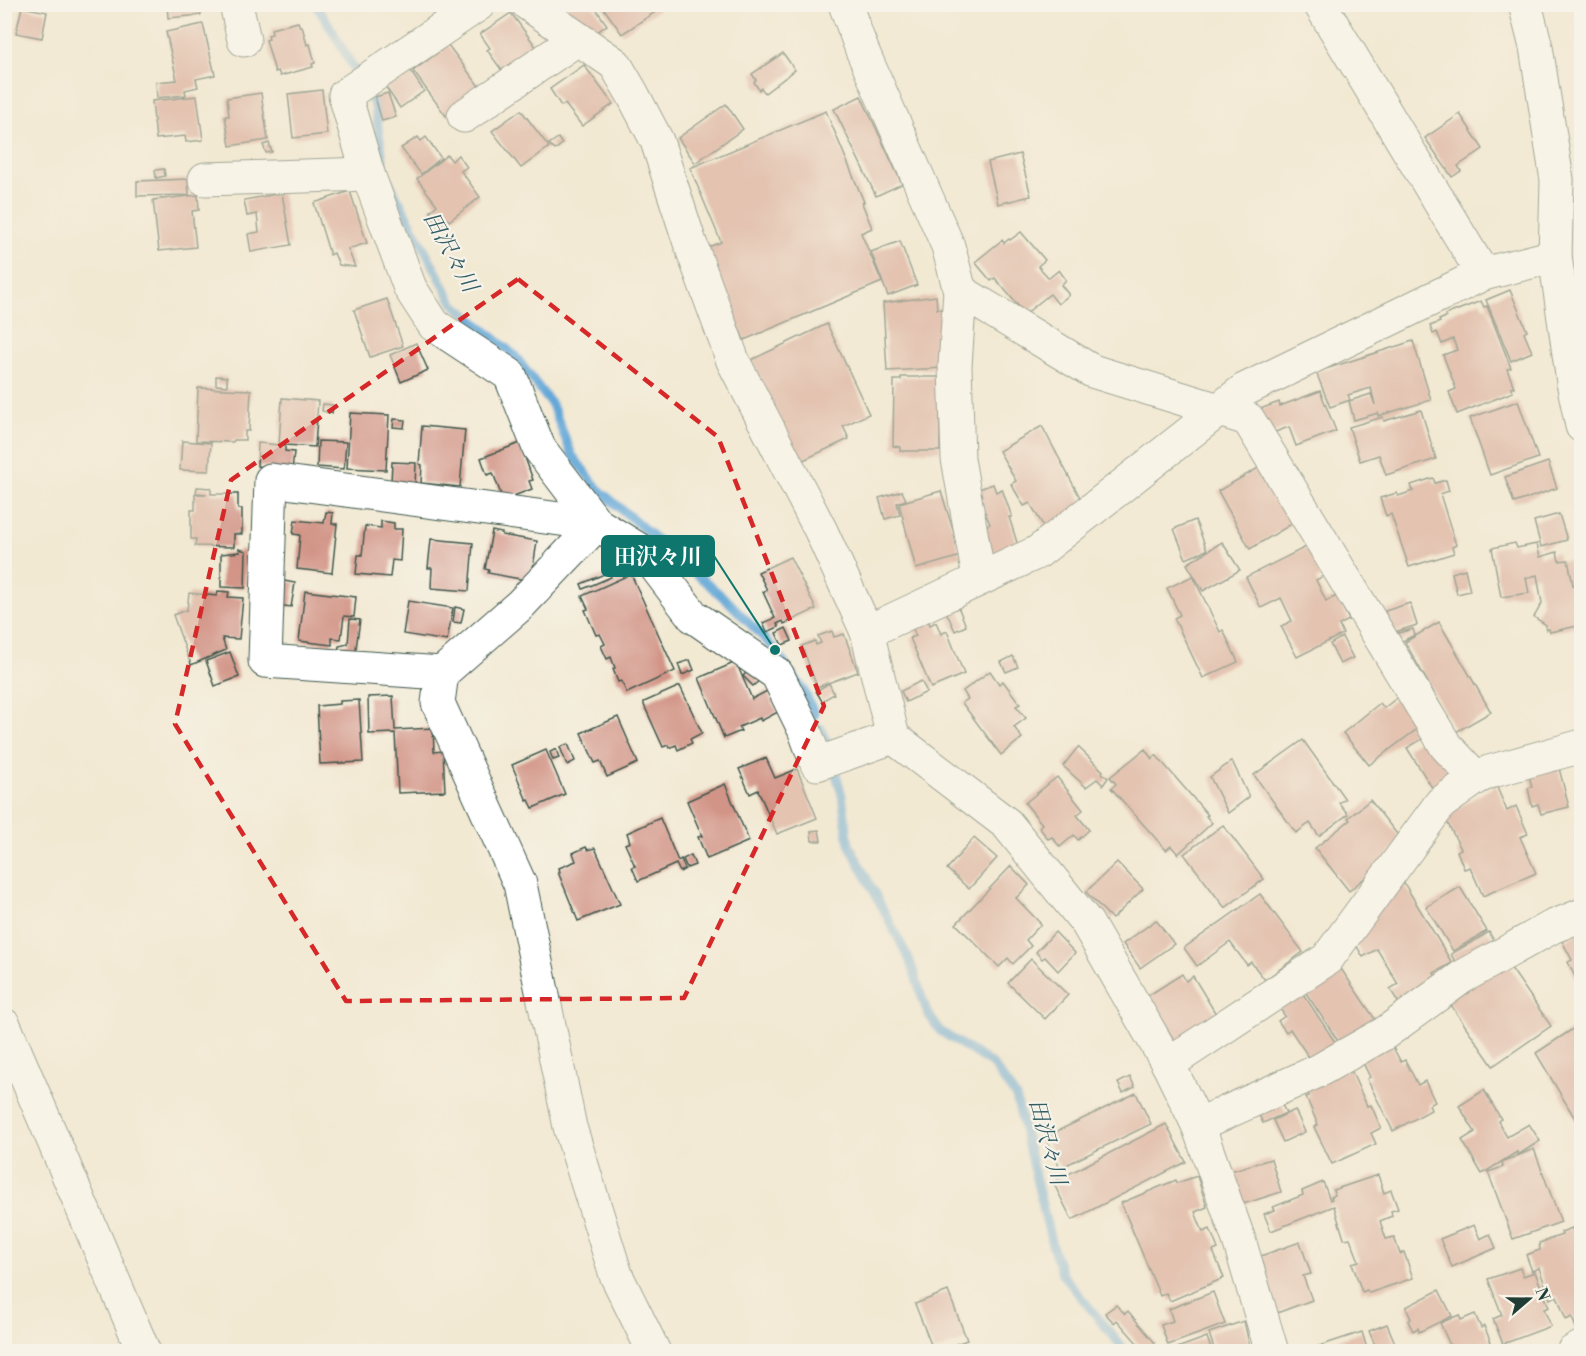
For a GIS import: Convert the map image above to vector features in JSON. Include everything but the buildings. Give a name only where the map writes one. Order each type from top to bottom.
[{"type":"street","points":[[236,4],[244,40]]},
{"type":"street","points":[[479,4],[345,95],[368,174],[410,288],[434,325],[510,375],[540,448],[597,524],[646,554],[693,616],[777,674],[804,729],[817,764],[893,737]]},
{"type":"street","points":[[528,4],[615,64],[657,141],[689,240],[733,361],[821,531],[867,632],[893,737],[1007,824],[1087,923],[1168,1064],[1198,1125],[1239,1240],[1272,1352]]},
{"type":"street","points":[[845,4],[862,50],[948,246],[960,291],[955,366],[958,459],[979,578]]},
{"type":"street","points":[[1320,4],[1483,274]]},
{"type":"street","points":[[1525,4],[1536,47],[1557,180],[1555,256],[1581,426]]},
{"type":"street","points":[[464,116],[578,39]]},
{"type":"street","points":[[205,179],[368,174]]},
{"type":"street","points":[[867,632],[1038,552],[1244,390],[1483,274],[1555,256]]},
{"type":"street","points":[[960,291],[1092,371],[1218,411],[1248,418],[1446,746],[1476,778]]},
{"type":"street","points":[[442,673],[265,661],[272,480],[597,524]]},
{"type":"street","points":[[597,524],[520,605],[442,673],[438,703],[520,884],[570,1127],[616,1275],[654,1352]]},
{"type":"street","points":[[1168,1064],[1327,959],[1441,803],[1476,778],[1489,772],[1581,746]]},
{"type":"street","points":[[1198,1125],[1327,1065],[1385,1033],[1462,977],[1552,927],[1581,915]]},
{"type":"street","points":[[4,1025],[144,1352]]},
{"type":"street","points":[[1573,1352],[1581,1347]]},
{"type":"highlighted area","points":[[518,279],[718,437],[824,706],[684,998],[346,1001],[175,724],[231,480]]},
{"type":"waterway","name":"田沢々川","points":[[315,4],[375,106],[385,174],[453,303],[515,356],[552,405],[572,455],[598,489],[730,603],[775,650],[785,664]]},
{"type":"waterway","name":"田沢々川","points":[[793,675],[803,689],[815,715]]},
{"type":"waterway","name":"田沢々川","points":[[821,728],[842,795],[849,844],[910,961],[927,1012],[940,1031],[992,1064],[1016,1097],[1052,1245],[1062,1274],[1126,1352]]},
{"type":"place","name":"田沢々川","points":[[775,650]]}]
